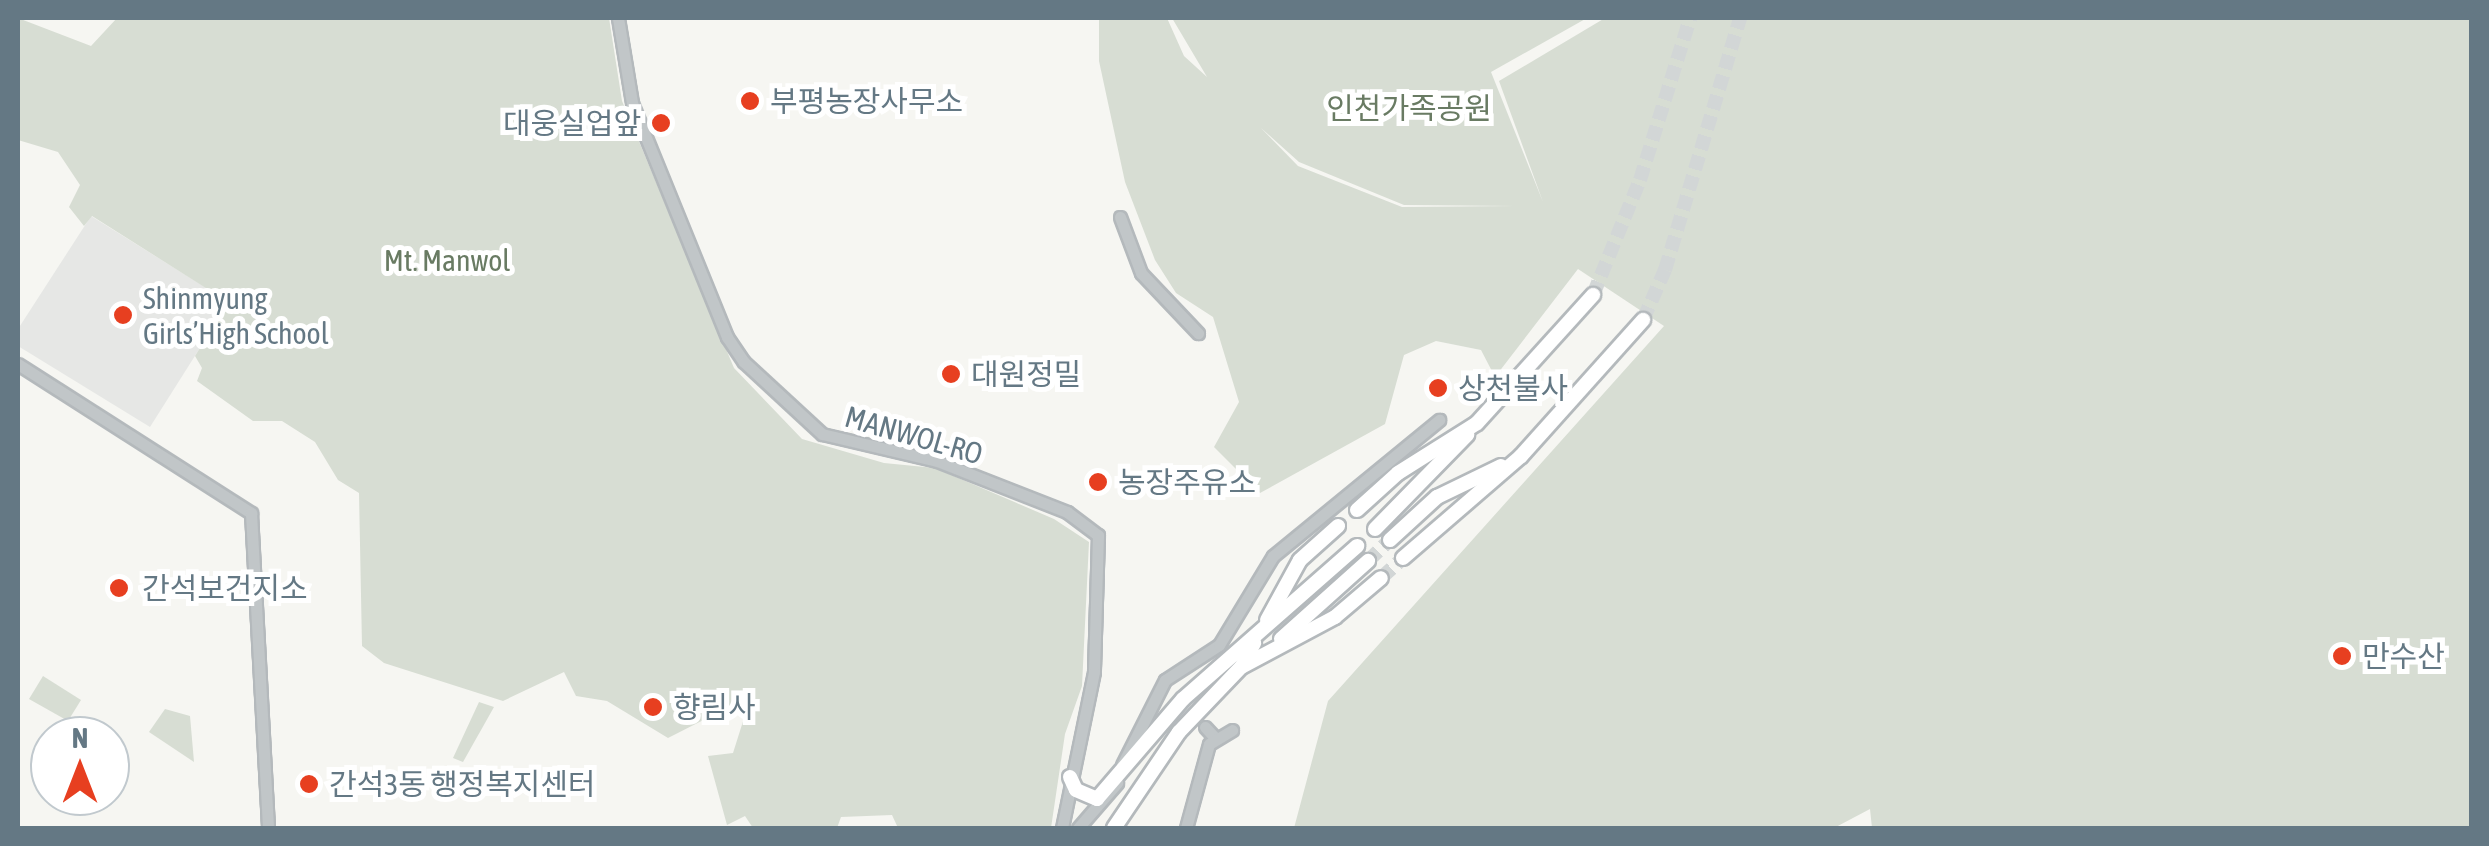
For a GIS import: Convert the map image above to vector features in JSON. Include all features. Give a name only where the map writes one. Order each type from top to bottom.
[{"type":"main road","points":[[1375,530],[1593,295]]},
{"type":"main road","points":[[1404,558],[1521,456],[1643,320]]},
{"type":"main road","points":[[1357,510],[1398,473],[1477,422]]},
{"type":"main road","points":[[1390,540],[1437,497],[1521,456]]},
{"type":"main road","points":[[1114,828],[1179,732],[1242,666],[1300,560],[1338,526]]},
{"type":"main road","points":[[1070,777],[1076,790],[1098,799],[1122,766],[1183,699],[1356,546]]},
{"type":"main road","points":[[1266,654],[1368,560]]},
{"type":"main road","points":[[1242,666],[1335,617],[1381,578]]},
{"type":"street","name":"MANWOL-RO","points":[[618,18],[632,103],[727,337],[744,362],[822,434],[937,461],[1067,512],[1098,536],[1094,672],[1062,828]]},
{"type":"street","points":[[1120,217],[1141,273],[1198,332]]},
{"type":"street","points":[[18,364],[251,513],[268,828]]},
{"type":"street","points":[[1078,828],[1106,803],[1162,685],[1219,644],[1273,556],[1439,420]]},
{"type":"street","points":[[1162,685],[1176,695]]},
{"type":"street","points":[[1205,727],[1216,739]]},
{"type":"street","points":[[1186,828],[1204,756],[1216,739],[1232,730]]},
{"type":"shaded area","name":"Shinmyung Girls’High School","points":[[91,216],[229,302],[150,427],[18,346],[18,329]]},
{"type":"green space","name":"Mt. Manwol","points":[[18,18],[91,46],[117,18],[609,18],[622,101],[734,368],[802,439],[884,463],[935,468],[1054,519],[1089,542],[1082,686],[1065,734],[1051,828],[898,828],[892,815],[841,817],[837,828],[753,828],[745,816],[727,825],[708,756],[733,753],[745,715],[731,706],[668,738],[607,701],[576,696],[564,672],[503,701],[384,663],[362,646],[359,493],[338,480],[315,442],[282,421],[253,421],[197,381],[202,368],[195,356],[228,302],[92,216],[84,226],[69,207],[80,185],[58,152],[18,140]]},
{"type":"green space","name":"인천가족공원","points":[[1099,18],[1167,18],[1184,56],[1207,77],[1172,18],[1587,18],[1491,72],[1543,202],[1499,81],[1605,18],[2471,18],[2471,828],[1872,828],[1870,809],[1834,828],[1294,828],[1328,701],[1664,326],[1578,269],[1495,377],[1481,350],[1436,341],[1404,355],[1385,424],[1260,493],[1214,447],[1239,402],[1213,317],[1176,293],[1155,260],[1125,182],[1099,61]],"holes":[[[1261,128],[1299,162],[1404,205],[1515,206],[1402,207],[1298,166]]]},
{"type":"green space","points":[[43,676],[81,700],[71,716],[59,716],[29,699]]},
{"type":"green space","points":[[479,702],[494,707],[463,762],[453,758]]},
{"type":"green space","points":[[165,709],[190,716],[194,762],[149,732]]},
{"type":"tunnel","points":[[1593,295],[1640,180],[1690,18]]},
{"type":"tunnel","points":[[1643,320],[1665,270],[1740,18]]},
{"type":"tunnel","points":[[1368,561],[1390,540]]},
{"type":"tunnel","points":[[1381,578],[1403,558]]},
{"type":"place","name":"부평농장사무소","points":[[750,101]]},
{"type":"place","name":"대웅실업앞","points":[[661,123]]},
{"type":"place","name":"Shinmyung Girls’High School","points":[[123,315]]},
{"type":"place","name":"대원정밀","points":[[951,374]]},
{"type":"place","name":"상천불사","points":[[1438,388]]},
{"type":"place","name":"농장주유소","points":[[1098,482]]},
{"type":"place","name":"간석보건지소","points":[[119,588]]},
{"type":"place","name":"만수산","points":[[2342,656]]},
{"type":"place","name":"향림사","points":[[653,707]]},
{"type":"place","name":"간석3동 행정복지센터","points":[[309,784]]}]
